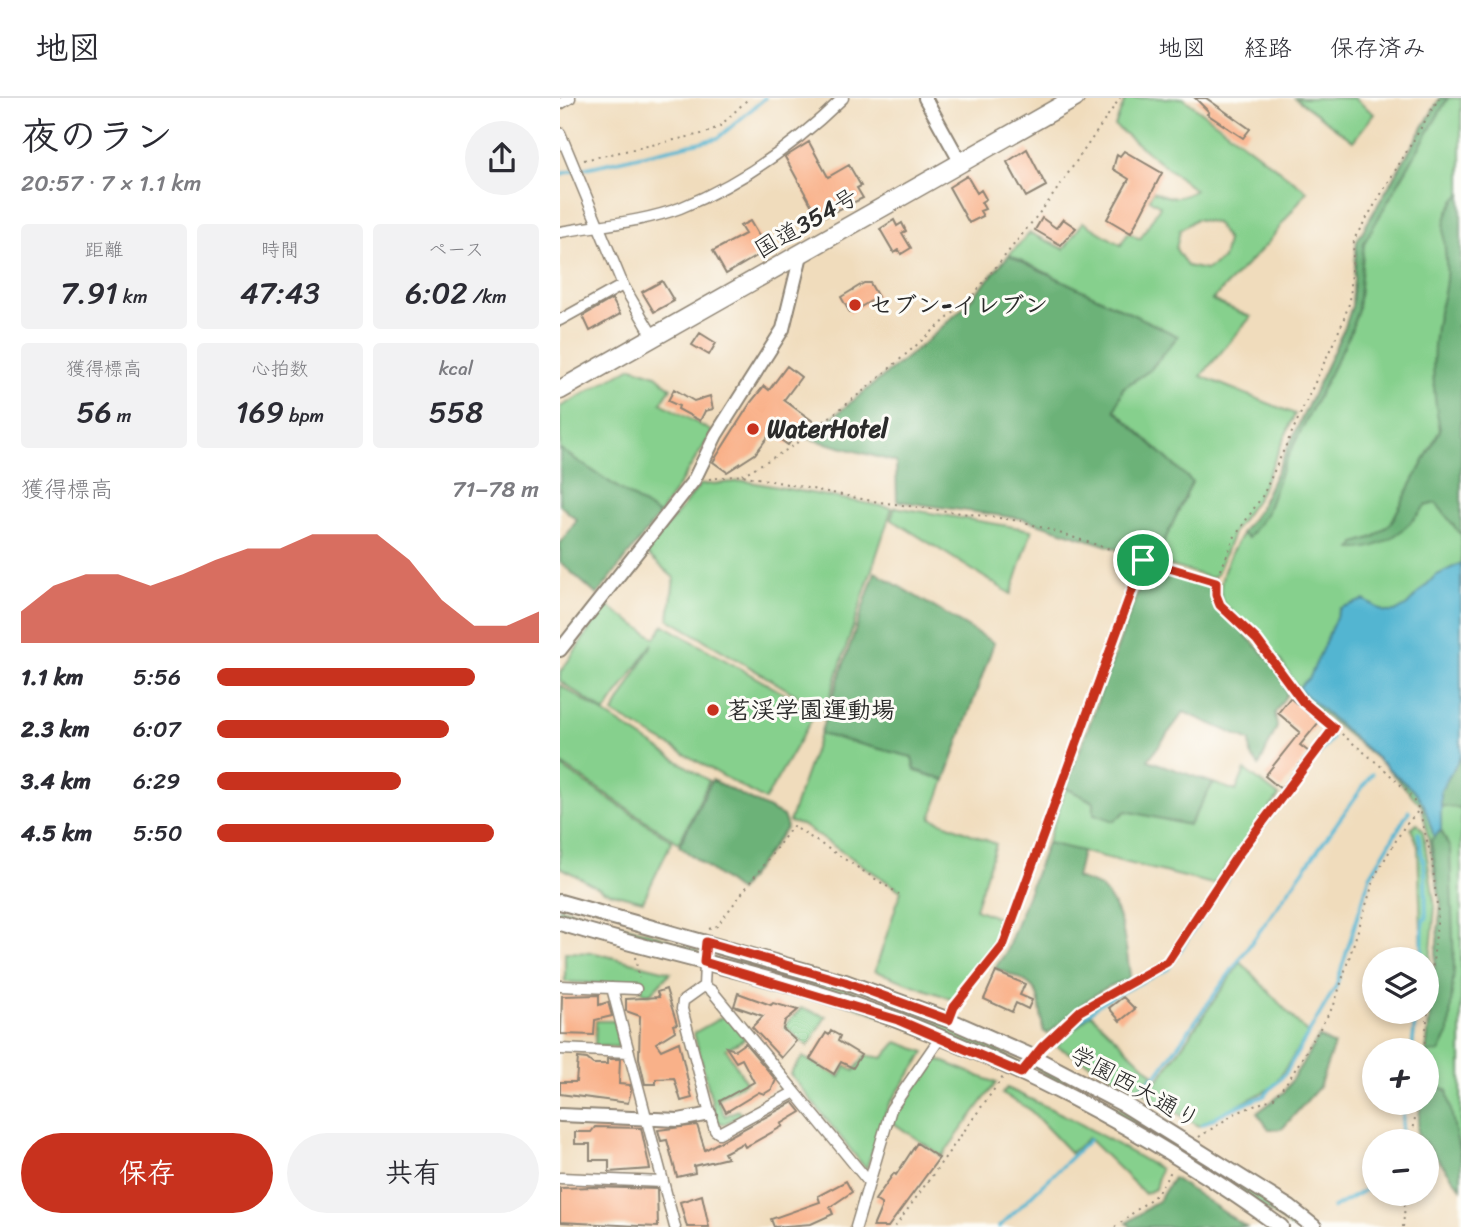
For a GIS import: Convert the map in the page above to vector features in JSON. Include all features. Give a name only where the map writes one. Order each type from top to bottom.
[{"type":"highway","name":"国道354号","points":[[560,390],[1075,98]]},
{"type":"main road","name":"学園西大通り","points":[[560,902],[708,936],[949,1020],[1033,1057],[1125,1105],[1191,1144],[1314,1227]]},
{"type":"main road","name":"学園西大通り","points":[[560,923],[842,1001],[940,1038],[1021,1073],[1180,1159],[1281,1227]]},
{"type":"street","points":[[560,104],[570,98]]},
{"type":"street","points":[[560,232],[659,214],[711,193],[774,158],[843,98]]},
{"type":"street","points":[[925,98],[961,163]]},
{"type":"street","points":[[560,133],[623,285],[654,338]]},
{"type":"street","points":[[560,650],[694,480],[716,435],[783,329],[801,255]]},
{"type":"street","points":[[560,320],[623,285]]},
{"type":"street","points":[[704,986],[708,936]]},
{"type":"street","points":[[560,986],[636,989]]},
{"type":"street","points":[[704,986],[712,991],[868,1181]]},
{"type":"street","points":[[704,986],[683,1000],[681,1009],[715,1130],[719,1133],[795,1092]]},
{"type":"street","points":[[612,988],[675,1227]]},
{"type":"street","points":[[856,1227],[891,1108],[940,1038]]},
{"type":"street","points":[[560,1049],[629,1052]]},
{"type":"street","points":[[560,1115],[679,1120],[710,1114]]},
{"type":"street","points":[[560,1178],[663,1182]]},
{"type":"path","points":[[572,162],[706,133],[720,126],[749,98]]},
{"type":"path","points":[[742,475],[790,448],[867,388],[971,298],[1049,201],[1120,98]]},
{"type":"path","points":[[1425,1038],[1438,914],[1432,860],[1419,809],[1407,791],[1303,702],[1257,640],[1220,605],[1216,595],[1216,582],[1234,538],[1263,495],[1342,324],[1350,300],[1354,239],[1439,98]]},
{"type":"path","points":[[694,480],[742,475],[872,501],[1021,521],[1216,582]]},
{"type":"path","points":[[949,1020],[954,1007],[1003,946],[1143,560]]},
{"type":"path","points":[[1033,1057],[1094,1001],[1167,962],[1237,856],[1334,728]]},
{"type":"path","points":[[1191,1144],[1236,1114],[1273,1098],[1290,1078],[1334,1006],[1376,874],[1404,827],[1419,809]]},
{"type":"path","points":[[708,936],[793,826],[899,894]]},
{"type":"path","points":[[635,957],[640,983],[636,989]]},
{"type":"path","points":[[895,1227],[1004,1076],[1021,1073]]},
{"type":"path","points":[[1115,1227],[1157,1194],[1180,1159]]},
{"type":"path","points":[[1403,1227],[1405,1206]]},
{"type":"green space","points":[[1126,98],[1183,98],[1307,191],[1267,244],[1212,300],[1251,317],[1201,376],[1295,414],[1258,497],[1234,531],[1217,574],[1211,578],[1155,561],[1192,482],[1115,410],[1123,388],[1150,370],[1177,336],[1009,255],[1030,233],[1064,249],[1083,222],[1121,245],[1128,232],[1140,239],[1160,206],[1149,199],[1153,191],[1174,197],[1195,190],[1115,126]],"holes":[[[1196,219],[1216,223],[1227,240],[1223,259],[1206,270],[1187,266],[1176,249],[1180,230]]]},
{"type":"green space","points":[[1295,98],[1354,98],[1374,114],[1353,141]]},
{"type":"green space","points":[[1440,98],[1461,98],[1461,1188],[1439,1160],[1439,1129],[1418,1129],[1419,1115],[1439,1115],[1439,1038],[1428,1038],[1429,1024],[1439,1024],[1439,947],[1437,947],[1441,904],[1422,806],[1384,765],[1305,699],[1280,660],[1222,602],[1222,578],[1231,553],[1259,509],[1345,327],[1352,306],[1357,241]]},
{"type":"green space","points":[[1440,98],[1448,98],[1364,243],[1358,309],[1350,334],[1284,464],[1266,514],[1248,538],[1241,533],[1259,509],[1345,327],[1352,306],[1357,241]]},
{"type":"green space","points":[[1461,193],[1461,324],[1457,326],[1461,345],[1461,535],[1436,503],[1425,506],[1410,523],[1384,542],[1363,549],[1352,549],[1355,543],[1374,537],[1391,523],[1440,430],[1433,366],[1434,340],[1446,279],[1444,224],[1452,204]]},
{"type":"green space","points":[[1009,255],[1178,336],[1150,370],[1123,388],[1115,410],[1192,482],[1155,561],[1024,519],[897,501],[896,462],[807,438],[928,340],[965,306]]},
{"type":"green space","points":[[632,367],[656,375],[671,388],[661,403],[713,432],[659,515],[560,449],[560,407]]},
{"type":"green space","points":[[560,449],[659,515],[597,595],[560,562],[560,544],[577,520],[560,505]]},
{"type":"green space","points":[[745,481],[892,508],[825,712],[669,619],[674,578],[646,553],[700,485]]},
{"type":"green space","points":[[895,507],[1032,530],[1011,594],[891,519]]},
{"type":"green space","points":[[1147,567],[1210,586],[1226,615],[1272,663],[1287,694],[1275,713],[1277,727],[1259,766],[1251,755],[1250,741],[1184,712],[1148,760],[1213,783],[1189,825],[1126,811],[1114,821],[1094,814],[1094,802],[1066,788]]},
{"type":"green space","points":[[875,572],[994,643],[945,780],[915,770],[912,757],[820,734]]},
{"type":"green space","points":[[606,605],[655,638],[664,625],[816,712],[765,800],[613,713],[653,643],[605,712],[560,681],[560,673]]},
{"type":"green space","points":[[560,685],[709,781],[679,843],[560,763]]},
{"type":"green space","points":[[820,734],[912,757],[915,771],[945,780],[931,818],[996,844],[975,909],[1006,921],[994,950],[954,1000],[875,971],[901,891],[802,825],[789,822]]},
{"type":"green space","points":[[1461,756],[1461,808],[1441,806],[1441,790]]},
{"type":"green space","points":[[560,766],[672,841],[643,901],[604,891],[560,867]]},
{"type":"green space","points":[[1245,770],[1279,796],[1213,884],[1047,843],[1066,788],[1094,802],[1189,825],[1213,783],[1236,791]]},
{"type":"green space","points":[[712,780],[783,816],[787,827],[739,891],[679,846]]},
{"type":"green space","points":[[1417,823],[1423,831],[1435,907],[1431,947],[1422,947],[1418,847],[1411,828]]},
{"type":"green space","points":[[1441,830],[1450,849],[1454,968],[1449,1032],[1439,1052],[1439,1038],[1428,1038],[1429,1024],[1439,1024],[1439,947],[1437,947],[1441,904],[1431,840]]},
{"type":"green space","points":[[1047,843],[1082,851],[1076,878],[1099,887],[1115,907],[1130,975],[1128,980],[1105,988],[1095,995],[1048,1034],[1043,1031],[1040,1004],[1034,989],[1028,983],[995,968],[1006,952]]},
{"type":"green space","points":[[560,908],[651,933],[698,951],[697,955],[560,917]]},
{"type":"green space","points":[[714,950],[816,979],[917,1013],[988,1043],[1020,1063],[1019,1066],[742,965],[712,953]]},
{"type":"green space","points":[[565,952],[595,953],[671,972],[650,994],[643,993],[640,985],[565,982]]},
{"type":"green space","points":[[1241,962],[1308,1034],[1273,1087],[1199,1126],[1144,1093],[1161,1076]]},
{"type":"green space","points":[[801,1008],[826,1016],[808,1046],[784,1026]]},
{"type":"green space","points":[[1091,1014],[1153,1074],[1138,1089],[1056,1046]]},
{"type":"green space","points":[[726,1015],[745,1039],[726,1049],[746,1082],[717,1099],[725,1116],[738,1110],[741,1114],[724,1124],[717,1121],[694,1033]]},
{"type":"green space","points":[[596,1021],[615,1021],[619,1047],[595,1046]]},
{"type":"green space","points":[[1319,1037],[1334,1045],[1319,1087],[1282,1129],[1269,1129],[1257,1113],[1284,1092]]},
{"type":"green space","points":[[897,1042],[925,1052],[888,1106],[866,1169],[790,1074],[803,1057],[840,1077],[845,1066],[854,1071],[865,1055],[883,1058]]},
{"type":"green space","points":[[932,1057],[996,1083],[942,1156],[892,1122],[895,1110]]},
{"type":"green space","points":[[1037,1065],[1146,1123],[1181,1147],[1180,1151],[1071,1092],[1035,1067]]},
{"type":"green space","points":[[1439,1087],[1447,1090],[1461,1161],[1461,1188],[1439,1160],[1439,1129],[1418,1129],[1419,1115],[1439,1115]]},
{"type":"green space","points":[[1007,1088],[1070,1118],[1160,1169],[1155,1189],[1145,1194],[1088,1138],[1071,1153],[1029,1109],[1002,1094]]},
{"type":"green space","points":[[1193,1152],[1302,1227],[1290,1227],[1192,1154]]},
{"type":"green space","points":[[1173,1178],[1246,1227],[1131,1227],[1127,1223],[1159,1200]]},
{"type":"water","points":[[1461,563],[1461,756],[1441,790],[1441,830],[1434,837],[1424,805],[1416,793],[1298,688],[1310,677],[1340,608],[1364,600],[1385,612],[1395,612],[1407,605],[1435,576]]},
{"type":"building","points":[[1195,98],[1206,98],[1250,129],[1243,138],[1207,114],[1209,112]]},
{"type":"building","points":[[809,142],[828,177],[849,165],[861,186],[857,188],[863,198],[819,219],[785,157]]},
{"type":"building","points":[[1027,149],[1046,186],[1026,197],[1007,162]]},
{"type":"building","points":[[1124,151],[1162,173],[1131,233],[1107,219],[1129,179],[1113,169],[1117,154],[1120,156]]},
{"type":"building","points":[[967,176],[977,193],[981,190],[986,199],[981,202],[985,209],[980,211],[983,216],[969,223],[949,187]]},
{"type":"building","points":[[1042,218],[1056,228],[1063,219],[1076,228],[1061,245],[1035,230]]},
{"type":"building","points":[[894,220],[897,226],[902,223],[906,231],[902,233],[911,248],[901,254],[899,250],[894,253],[880,229]]},
{"type":"building","points":[[750,221],[767,250],[726,274],[713,251],[745,234],[740,226]]},
{"type":"building","points":[[662,281],[674,301],[654,312],[642,292]]},
{"type":"building","name":"セブン-イレブン","points":[[864,283],[870,283],[878,297],[850,313],[841,297]]},
{"type":"building","points":[[612,299],[620,314],[590,331],[583,316]]},
{"type":"building","points":[[700,333],[716,343],[709,355],[692,345]]},
{"type":"building","points":[[787,366],[801,377],[784,400],[814,422],[809,429],[802,424],[788,445],[771,433],[755,454],[727,472],[713,462],[751,402],[764,386],[769,390]]},
{"type":"building","points":[[674,389],[694,401],[710,396],[713,409],[705,411],[700,421],[668,401]]},
{"type":"building","points":[[1290,698],[1319,722],[1300,745],[1309,752],[1281,789],[1265,776],[1300,732],[1278,713]]},
{"type":"building","points":[[996,972],[1025,984],[1020,995],[1032,1000],[1028,1009],[1016,1003],[1012,1012],[984,999]]},
{"type":"building","points":[[666,989],[677,1024],[673,1025],[675,1031],[656,1043],[661,1050],[679,1042],[692,1098],[681,1101],[674,1078],[656,1079],[656,1084],[645,1084],[639,1058],[640,1016],[626,1011],[626,999],[659,997],[657,992]]},
{"type":"building","points":[[738,993],[771,1005],[773,1003],[798,1010],[785,1021],[783,1029],[796,1041],[781,1058],[752,1027],[763,1016],[734,1006]]},
{"type":"building","points":[[599,995],[599,1005],[608,1002],[612,1016],[595,1020],[594,1035],[561,1034],[562,996]]},
{"type":"building","points":[[1123,997],[1135,1009],[1120,1021],[1109,1008]]},
{"type":"building","points":[[831,1031],[840,1036],[838,1041],[861,1055],[853,1068],[841,1062],[834,1074],[810,1059],[826,1033],[829,1035]]},
{"type":"building","points":[[745,1043],[776,1080],[772,1089],[764,1094],[759,1092],[726,1112],[720,1101],[754,1082],[742,1059],[736,1062],[726,1047],[735,1050]]},
{"type":"building","points":[[578,1058],[587,1059],[593,1064],[607,1064],[607,1059],[620,1059],[619,1084],[630,1085],[628,1103],[560,1094],[560,1082],[576,1082]]},
{"type":"building","points":[[793,1102],[801,1112],[781,1124],[783,1126],[745,1147],[743,1143],[724,1153],[727,1158],[694,1166],[695,1173],[677,1177],[667,1140],[661,1141],[658,1130],[697,1125],[705,1150]]},
{"type":"building","points":[[595,1127],[641,1128],[650,1169],[609,1172],[609,1160],[590,1160],[590,1144],[575,1144],[575,1132],[591,1132]]},
{"type":"building","points":[[917,1143],[939,1158],[888,1227],[873,1227],[881,1208],[881,1204],[875,1200]]},
{"type":"building","points":[[846,1181],[852,1192],[830,1207],[833,1214],[811,1224],[774,1227],[771,1219],[820,1202],[818,1196]]},
{"type":"building","points":[[560,1188],[657,1189],[658,1227],[560,1222]]},
{"type":"building","points":[[702,1195],[709,1227],[687,1227],[680,1202]]},
{"type":"waterway","points":[[560,174],[718,138],[765,98]]},
{"type":"waterway","points":[[1055,1042],[1102,1002],[1168,969],[1254,838],[1332,738]]},
{"type":"waterway","points":[[1142,1088],[1159,1072],[1372,774]]},
{"type":"waterway","points":[[1202,1125],[1226,1111],[1264,1096],[1285,1074],[1336,986],[1370,876],[1409,811]]},
{"type":"waterway","points":[[1418,833],[1425,871],[1426,919],[1423,919],[1422,947]]},
{"type":"waterway","points":[[1413,1038],[1415,1024]]},
{"type":"waterway","points":[[1402,1129],[1403,1115]]},
{"type":"waterway","points":[[999,1227],[1089,1140]]},
{"type":"waterway","points":[[1333,1208],[1362,1192]]},
{"type":"place","name":"セブン-イレブン","points":[[855,305]]},
{"type":"place","name":"WaterHotel","points":[[753,429]]},
{"type":"place","name":"茗渓学園運動場","points":[[713,710]]},
{"type":"route","points":[[1143,560],[1216,582],[1216,595],[1220,605],[1257,640],[1303,702],[1334,728],[1237,856],[1162,967],[1094,1001],[1080,1011],[1042,1047],[1021,1073],[898,1020],[769,979],[704,962],[706,942],[845,982],[949,1020],[954,1007],[1003,946],[1143,560]]}]
